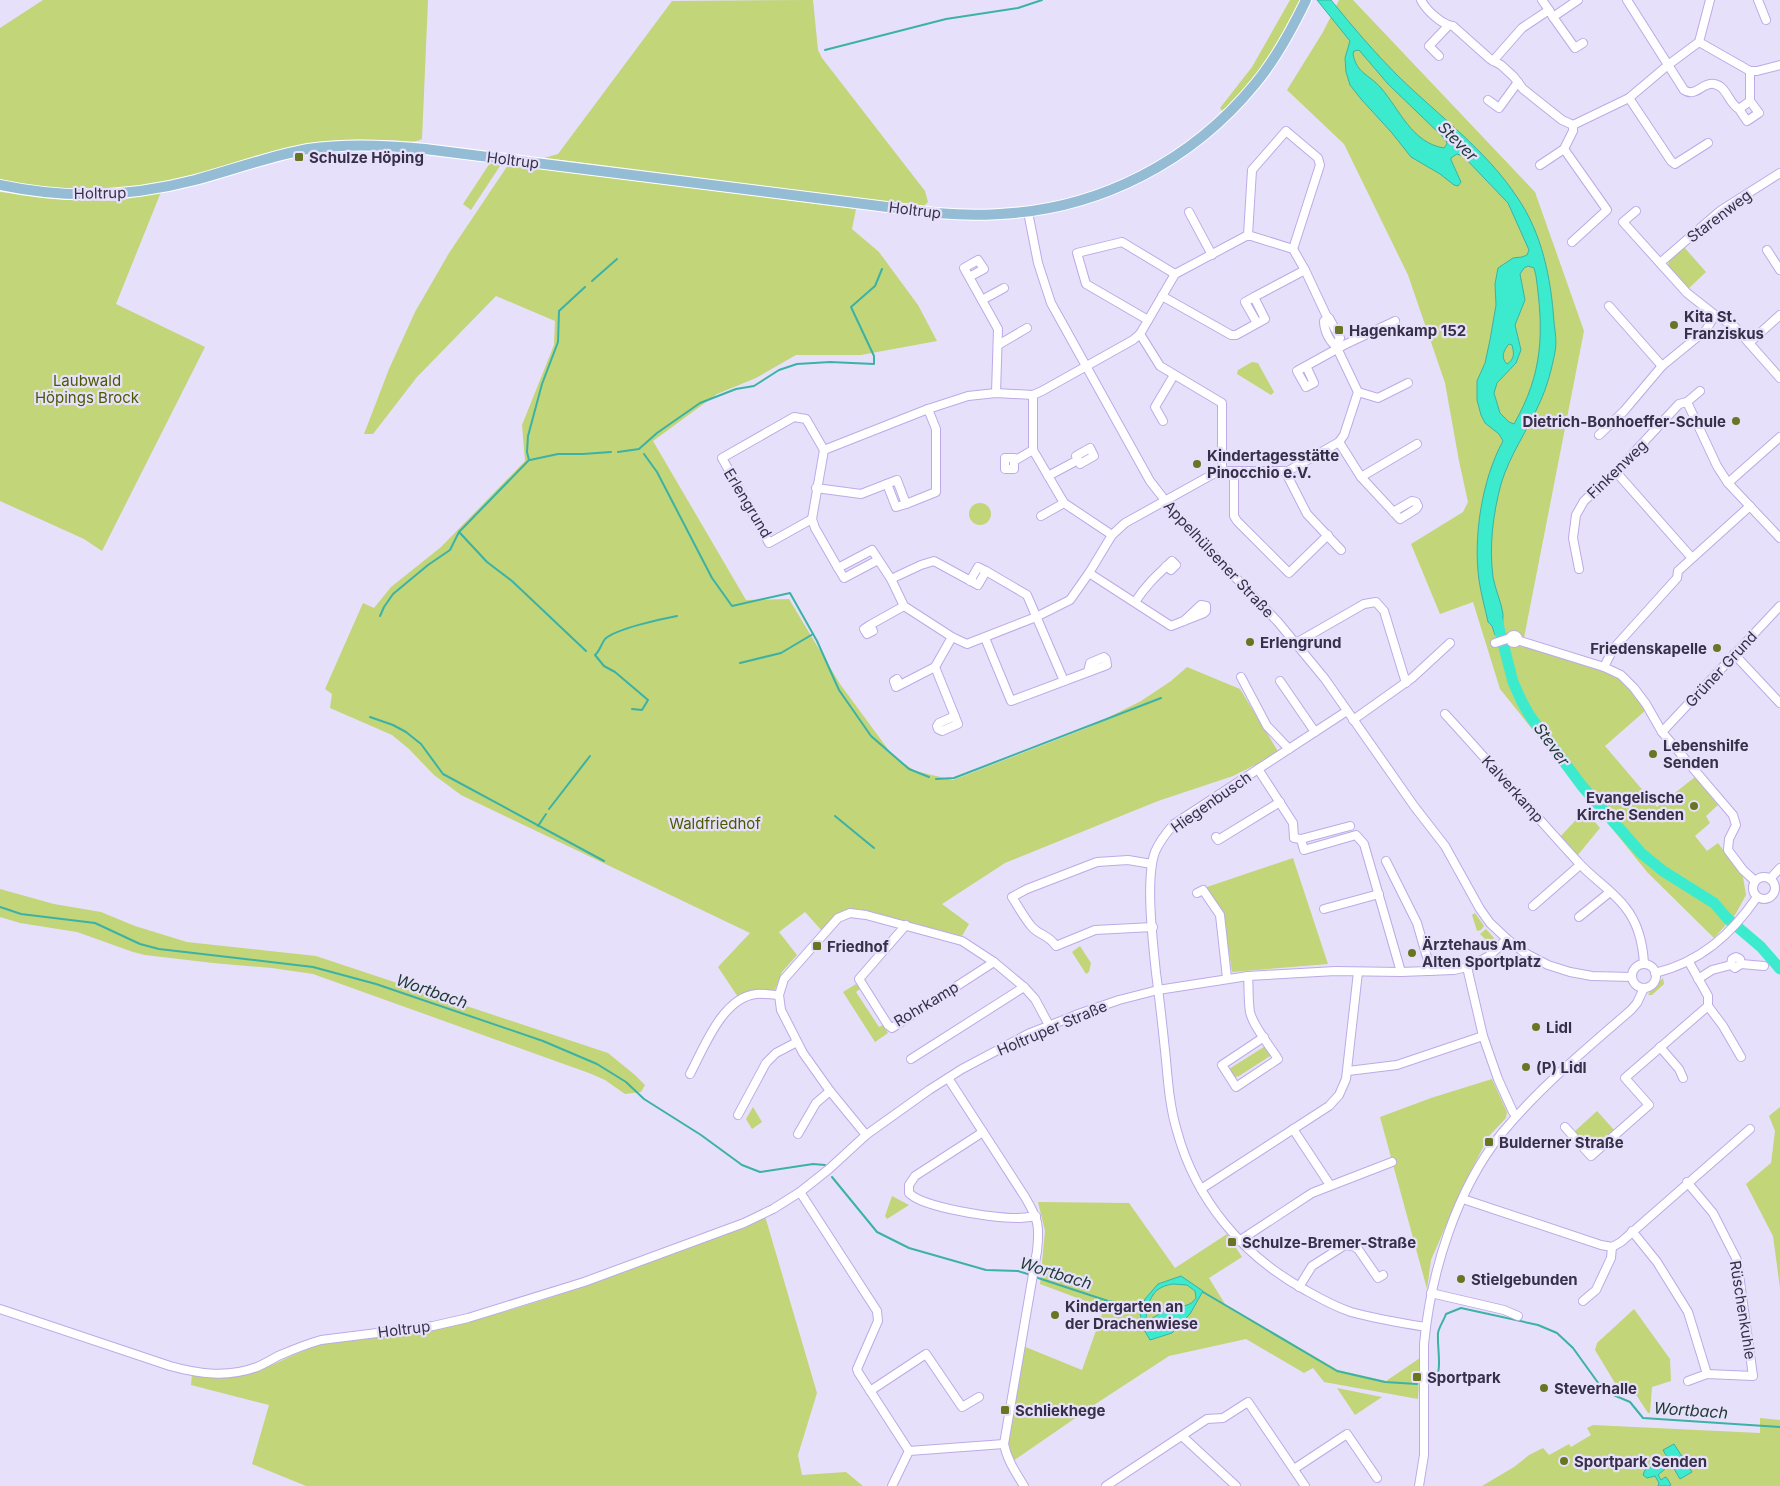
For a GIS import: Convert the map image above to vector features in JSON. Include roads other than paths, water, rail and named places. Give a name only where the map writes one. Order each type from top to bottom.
[{"type":"main road","name":"Holtrup","points":[[1,185],[41,192],[118,194],[161,188],[308,149],[328,146],[381,145],[452,152],[936,213],[983,215],[1028,212],[1088,199],[1125,185],[1169,161],[1192,145],[1228,114],[1256,83],[1281,47],[1306,0]]},
{"type":"street","points":[[1421,0],[1424,6],[1448,26],[1453,26],[1514,76],[1523,89],[1562,120],[1573,125]]},
{"type":"street","points":[[1542,0],[1575,48],[1583,43]]},
{"type":"street","points":[[1493,60],[1522,28],[1578,0]]},
{"type":"street","points":[[1627,0],[1680,84],[1688,93],[1694,93],[1710,84],[1717,84],[1722,87],[1747,121],[1759,113],[1750,101],[1750,71]]},
{"type":"street","points":[[1573,125],[1629,98],[1699,42],[1710,0]]},
{"type":"street","points":[[1758,0],[1766,20]]},
{"type":"street","points":[[1439,56],[1429,46],[1448,26]]},
{"type":"street","points":[[1699,42],[1750,71],[1780,66]]},
{"type":"street","points":[[1488,100],[1499,108],[1518,82]]},
{"type":"street","points":[[1629,98],[1671,161],[1675,164],[1708,143]]},
{"type":"street","points":[[1739,109],[1750,101]]},
{"type":"street","points":[[1540,165],[1564,149],[1573,130],[1573,125]]},
{"type":"street","points":[[1248,236],[1252,170],[1286,131],[1318,158],[1320,164],[1294,249]]},
{"type":"street","points":[[1564,149],[1607,210],[1572,242]]},
{"type":"street","name":"Starenweg","points":[[1660,263],[1720,212],[1780,173]]},
{"type":"street","points":[[1636,211],[1623,222],[1687,293],[1715,315],[1734,326],[1780,378]]},
{"type":"street","name":"Appelhülsener Straße","points":[[1028,212],[1038,263],[1046,290],[1059,319],[1140,464],[1165,501],[1296,643],[1325,679],[1445,846],[1484,915],[1506,940],[1533,958],[1570,972],[1604,977],[1632,978]]},
{"type":"street","points":[[1189,212],[1212,254]]},
{"type":"street","points":[[1248,236],[1294,249],[1306,270],[1328,319],[1324,321],[1324,327],[1337,348],[1358,392],[1344,435],[1339,442],[1292,469],[1285,471],[1222,471],[1215,473],[1124,523],[1112,535],[1070,600],[1036,617],[967,644],[952,637],[904,606],[891,579],[878,560],[844,578],[815,528],[812,519],[824,450],[928,409],[968,396],[996,393],[1033,395],[1132,340],[1140,334],[1175,274],[1248,236]]},
{"type":"street","points":[[1148,320],[1086,284],[1077,253],[1122,242],[1175,274]]},
{"type":"street","points":[[1767,250],[1780,270]]},
{"type":"street","points":[[1162,296],[1231,335],[1236,335],[1265,319],[1254,297],[1306,270]]},
{"type":"street","points":[[969,277],[998,329],[996,393]]},
{"type":"street","points":[[982,300],[1004,288]]},
{"type":"street","points":[[1609,306],[1662,366]]},
{"type":"street","points":[[1599,435],[1624,411],[1662,366],[1706,330],[1715,315]]},
{"type":"street","points":[[1749,343],[1780,315]]},
{"type":"street","points":[[1306,366],[1337,348],[1395,320]]},
{"type":"street","points":[[998,345],[1027,328]]},
{"type":"street","points":[[1140,334],[1160,366],[1222,403],[1222,471]]},
{"type":"street","points":[[1163,421],[1156,407],[1174,375]]},
{"type":"street","points":[[1358,392],[1378,398],[1408,383]]},
{"type":"street","name":"Finkenweg","points":[[1579,569],[1573,538],[1576,515],[1584,501],[1649,439],[1679,404],[1687,402],[1700,391]]},
{"type":"street","points":[[1033,395],[1033,450],[1064,503],[1112,535]]},
{"type":"street","points":[[1687,402],[1717,466],[1728,483],[1780,538]]},
{"type":"street","points":[[816,488],[861,494],[896,480],[906,504],[936,492],[936,429],[928,409]]},
{"type":"street","name":"Erlengrund","points":[[812,519],[769,543],[722,458],[794,418],[806,419],[824,450]]},
{"type":"street","points":[[1728,483],[1780,437]]},
{"type":"street","points":[[1339,442],[1361,477],[1393,512]]},
{"type":"street","points":[[1361,477],[1417,444]]},
{"type":"street","points":[[1014,461],[1033,450]]},
{"type":"street","points":[[1048,476],[1078,460]]},
{"type":"street","points":[[1234,471],[1234,516],[1289,573],[1328,536]]},
{"type":"street","points":[[1285,471],[1307,514],[1341,550]]},
{"type":"street","points":[[1616,472],[1692,558]]},
{"type":"street","points":[[1041,516],[1064,503]]},
{"type":"street","points":[[1604,667],[1613,649],[1677,578],[1678,571],[1750,506]]},
{"type":"street","points":[[891,579],[920,565],[934,561],[978,585],[986,571],[1027,595],[1064,681]]},
{"type":"street","points":[[1135,602],[1148,582],[1166,566]]},
{"type":"street","points":[[1089,573],[1171,626],[1184,621]]},
{"type":"street","points":[[1296,643],[1364,604],[1376,602],[1384,611],[1406,683]]},
{"type":"street","points":[[870,625],[904,606]]},
{"type":"street","name":"Grüner Grund","points":[[1662,732],[1780,606]]},
{"type":"street","points":[[900,685],[934,666],[952,637]]},
{"type":"street","points":[[985,638],[1011,701],[1088,672]]},
{"type":"street","points":[[1495,643],[1512,639],[1604,667],[1621,675],[1646,704],[1662,732],[1735,819],[1736,826],[1729,839],[1728,850],[1743,870],[1755,881]]},
{"type":"street","points":[[1353,720],[1406,683],[1450,642]]},
{"type":"street","points":[[1734,654],[1780,703]]},
{"type":"street","points":[[934,666],[954,716]]},
{"type":"street","points":[[1241,677],[1267,726],[1289,749]]},
{"type":"street","points":[[1280,682],[1315,732]]},
{"type":"street","name":"Hiegenbusch","points":[[1158,990],[1150,878],[1152,864],[1161,841],[1174,824],[1347,711]]},
{"type":"street","name":"Kalverkamp","points":[[1445,714],[1580,865],[1625,907],[1635,922],[1642,942],[1644,964]]},
{"type":"street","name":"Hiegenbusch","points":[[1258,769],[1293,823],[1294,838],[1301,839]]},
{"type":"street","name":"Hiegenbusch","points":[[1216,837],[1218,840],[1280,802]]},
{"type":"street","points":[[1350,826],[1301,839],[1304,850],[1356,835],[1364,844],[1401,972]]},
{"type":"street","points":[[1152,864],[1128,860],[1097,862],[1027,888],[1012,897],[1032,927],[1048,936],[1056,946],[1095,930],[1153,927]]},
{"type":"street","points":[[1386,861],[1417,923],[1431,971]]},
{"type":"street","points":[[1534,906],[1580,865]]},
{"type":"street","points":[[1770,879],[1780,868]]},
{"type":"street","points":[[1762,877],[1770,879],[1775,886],[1777,896],[1767,899],[1756,897],[1753,889],[1755,881],[1762,877]]},
{"type":"street","points":[[1197,893],[1203,890],[1220,915],[1227,978]]},
{"type":"street","points":[[1580,916],[1610,892]]},
{"type":"street","points":[[1324,909],[1378,894]]},
{"type":"street","points":[[1655,973],[1689,962],[1712,946],[1742,917],[1756,897]]},
{"type":"street","points":[[866,1135],[830,1091],[797,1042],[781,1010],[779,995],[784,979],[828,928],[844,915],[857,913],[962,941],[994,962],[1024,987],[1035,999],[1049,1026]]},
{"type":"street","name":"Rohrkamp","points":[[906,925],[859,979],[888,1026],[892,1028],[994,962]]},
{"type":"street","name":"Holtruper Straße","points":[[800,1192],[866,1135],[948,1078],[996,1050],[1049,1026],[1119,1000],[1158,990],[1248,976],[1300,972],[1454,970],[1467,967],[1489,956],[1506,940]]},
{"type":"street","points":[[1689,962],[1708,996],[1708,1006],[1723,1026],[1741,1058]]},
{"type":"street","points":[[1419,1486],[1424,1455],[1424,1344],[1431,1293],[1448,1234],[1463,1199],[1485,1157],[1516,1116],[1558,1074],[1638,1003],[1644,988],[1653,983],[1655,973],[1651,966],[1644,964],[1635,968],[1632,978],[1635,984],[1644,988]]},
{"type":"street","points":[[1698,979],[1712,970],[1731,964],[1736,968],[1741,964],[1764,966]]},
{"type":"street","points":[[1467,967],[1483,1036],[1498,1079],[1516,1116]]},
{"type":"street","points":[[1201,1189],[1335,1101],[1344,1088],[1348,1071],[1358,972]]},
{"type":"street","points":[[1248,976],[1250,1012],[1253,1021],[1264,1037],[1278,1059],[1236,1087],[1222,1065],[1264,1037]]},
{"type":"street","points":[[911,1059],[1024,987]]},
{"type":"street","points":[[1158,990],[1174,1119],[1186,1157],[1211,1206],[1240,1241],[1268,1267],[1322,1300],[1350,1312],[1426,1327]]},
{"type":"street","points":[[690,1074],[721,1015],[738,1001],[755,994],[779,995]]},
{"type":"street","points":[[1565,1126],[1591,1156],[1649,1105],[1625,1078],[1708,1006]]},
{"type":"street","points":[[1348,1071],[1397,1065],[1483,1036]]},
{"type":"street","points":[[738,1114],[766,1063],[776,1053],[797,1042]]},
{"type":"street","points":[[1660,1047],[1679,1069],[1683,1078]]},
{"type":"street","points":[[948,1078],[1036,1216],[1039,1236],[1004,1444],[1010,1463],[1024,1486]]},
{"type":"street","points":[[798,1134],[816,1103],[830,1091]]},
{"type":"street","points":[[1292,1129],[1330,1185]]},
{"type":"street","points":[[1463,1199],[1612,1247],[1622,1242],[1687,1182],[1750,1129]]},
{"type":"street","points":[[983,1132],[915,1176],[909,1186],[909,1193],[916,1199],[955,1211],[1017,1218],[1036,1216]]},
{"type":"street","points":[[1240,1241],[1298,1201],[1330,1185],[1392,1162]]},
{"type":"street","name":"Rüschenkuhle","points":[[1687,1182],[1713,1213],[1737,1260],[1753,1376],[1707,1374],[1688,1381]]},
{"type":"street","points":[[800,1192],[877,1311],[878,1321],[857,1369],[859,1375],[909,1451]]},
{"type":"street","name":"Holtrup","points":[[0,1309],[192,1372],[216,1374],[237,1372],[257,1367],[304,1345],[321,1340],[433,1326],[584,1282],[744,1223],[773,1209],[800,1192]]},
{"type":"street","points":[[1632,1232],[1657,1262],[1688,1312],[1707,1374]]},
{"type":"street","points":[[1299,1287],[1312,1266],[1345,1245],[1358,1249],[1378,1278],[1383,1275]]},
{"type":"street","points":[[1583,1301],[1596,1290],[1610,1258],[1612,1247]]},
{"type":"street","points":[[1431,1293],[1504,1310],[1518,1316]]},
{"type":"street","points":[[870,1392],[926,1354],[962,1407],[979,1397]]},
{"type":"street","points":[[1106,1486],[1207,1419],[1223,1418],[1248,1402],[1305,1486]]},
{"type":"street","points":[[1294,1469],[1347,1434],[1377,1478]]},
{"type":"street","points":[[1182,1436],[1236,1486]]},
{"type":"street","points":[[909,1451],[1004,1444]]},
{"type":"street","points":[[892,1486],[909,1451]]},
{"type":"water","points":[[1317,0],[1331,0],[1389,67],[1491,164],[1505,180],[1526,211],[1544,256],[1548,273],[1556,348],[1543,396],[1509,462],[1498,495],[1492,530],[1491,554],[1494,582],[1503,614],[1504,632],[1495,635],[1492,626],[1488,622],[1479,580],[1477,545],[1478,527],[1485,490],[1503,441],[1499,434],[1485,423],[1481,415],[1477,400],[1477,381],[1485,363],[1490,340],[1496,305],[1495,284],[1498,268],[1513,258],[1527,255],[1529,250],[1508,203],[1464,157],[1457,154],[1451,158],[1461,182],[1458,186],[1454,185],[1440,174],[1411,157],[1361,99],[1350,85],[1346,72],[1345,58],[1350,41]],"holes":[[[1359,50],[1388,84],[1446,140],[1447,144],[1444,148],[1423,140],[1415,133],[1377,83],[1360,70],[1353,54],[1354,51]],[[1528,266],[1534,268],[1536,276],[1540,316],[1539,352],[1531,387],[1514,424],[1509,422],[1500,413],[1494,393],[1497,383],[1516,363],[1521,350],[1515,325],[1525,300],[1520,274]],[[1509,344],[1512,345],[1513,358],[1507,364],[1503,356]]]},
{"type":"water","points":[[1181,1276],[1203,1291],[1190,1314],[1172,1333],[1150,1340],[1143,1328],[1140,1313],[1145,1299],[1158,1284]],"holes":[[[1170,1284],[1187,1285],[1195,1291],[1196,1298],[1192,1303],[1183,1306],[1173,1306],[1149,1320],[1146,1318],[1148,1303],[1157,1290]]]},
{"type":"water","points":[[1674,1444],[1692,1472],[1680,1479],[1663,1450]]},
{"type":"water","points":[[1659,1459],[1665,1469],[1658,1475],[1661,1480],[1665,1477],[1667,1478],[1671,1485],[1669,1486],[1658,1486],[1659,1483],[1655,1476],[1647,1478],[1643,1475],[1645,1470],[1650,1467],[1653,1468],[1654,1466],[1651,1463]]},
{"type":"waterway","points":[[825,50],[946,19],[1018,8],[1042,0]]},
{"type":"waterway","points":[[592,281],[617,259]]},
{"type":"waterway","points":[[618,452],[639,449],[657,433],[700,403],[736,389],[754,386],[779,370],[797,364],[830,362],[874,364],[874,356],[851,307],[875,286],[882,269]]},
{"type":"waterway","points":[[380,616],[393,594],[428,565],[450,550],[459,532],[529,460],[527,452],[528,436],[542,384],[558,342],[559,311],[585,287]]},
{"type":"waterway","points":[[530,460],[558,454],[611,452]]},
{"type":"waterway","points":[[644,454],[657,472],[712,578],[732,606],[790,593],[817,641],[839,690],[871,736],[909,769],[929,777]]},
{"type":"waterway","points":[[460,533],[487,562],[512,581],[586,651]]},
{"type":"waterway","points":[[632,709],[642,710],[648,700],[615,672],[604,666],[595,655],[605,639],[610,635],[660,619],[677,616]]},
{"type":"waterway","name":"Stever","points":[[1497,620],[1513,682],[1522,702],[1530,716],[1582,786],[1641,853],[1663,871],[1714,903],[1727,918],[1761,947],[1780,969]]},
{"type":"waterway","points":[[740,663],[781,653],[813,634]]},
{"type":"waterway","points":[[936,779],[954,778],[1161,698]]},
{"type":"waterway","points":[[370,717],[406,732],[421,744],[443,774],[604,861]]},
{"type":"waterway","points":[[549,809],[590,756]]},
{"type":"waterway","points":[[538,826],[546,814]]},
{"type":"waterway","points":[[835,816],[874,848]]},
{"type":"waterway","name":"Wortbach","points":[[0,907],[21,914],[95,923],[140,944],[159,949],[313,967],[376,984],[543,1041],[597,1064],[626,1082],[644,1099],[701,1135],[742,1165],[760,1172],[813,1164],[825,1165]]},
{"type":"waterway","name":"Wortbach","points":[[832,1177],[877,1232],[909,1248],[986,1270],[1018,1271],[1031,1275]]},
{"type":"waterway","name":"Wortbach","points":[[1035,1277],[1108,1301],[1143,1306]]},
{"type":"waterway","name":"Wortbach","points":[[1203,1292],[1337,1371],[1385,1382],[1417,1384]]},
{"type":"waterway","name":"Wortbach","points":[[1434,1384],[1439,1366],[1438,1333],[1446,1314],[1461,1308],[1538,1325],[1557,1333],[1573,1348],[1604,1391],[1630,1402],[1643,1418],[1780,1427]]},
{"type":"place","name":"Schulze Höping","points":[[299,157]]},
{"type":"place","name":"Kita St. Franziskus","points":[[1674,325]]},
{"type":"place","name":"Hagenkamp 152","points":[[1339,330]]},
{"type":"place","name":"Dietrich-Bonhoeffer-Schule","points":[[1736,421]]},
{"type":"place","name":"Kindertagesstätte Pinocchio e.V.","points":[[1197,464]]},
{"type":"place","name":"Erlengrund","points":[[1250,642]]},
{"type":"place","name":"Friedenskapelle","points":[[1717,648]]},
{"type":"place","name":"Lebenshilfe Senden","points":[[1653,754]]},
{"type":"place","name":"Evangelische Kirche Senden","points":[[1694,806]]},
{"type":"place","name":"Friedhof","points":[[817,946]]},
{"type":"place","name":"Ärztehaus Am Alten Sportplatz","points":[[1412,953]]},
{"type":"place","name":"Lidl","points":[[1536,1027]]},
{"type":"place","name":"(P) Lidl","points":[[1526,1067]]},
{"type":"place","name":"Bulderner Straße","points":[[1489,1142]]},
{"type":"place","name":"Schulze-Bremer-Straße","points":[[1232,1242]]},
{"type":"place","name":"Stielgebunden","points":[[1461,1279]]},
{"type":"place","name":"Kindergarten an der Drachenwiese","points":[[1055,1315]]},
{"type":"place","name":"Sportpark","points":[[1417,1377]]},
{"type":"place","name":"Steverhalle","points":[[1544,1388]]},
{"type":"place","name":"Schliekhege","points":[[1005,1410]]},
{"type":"place","name":"Sportpark Senden","points":[[1564,1461]]},
{"type":"park label","name":"Laubwald Höpings Brock","points":[[87,388]]},
{"type":"park label","name":"Waldfriedhof","points":[[715,823]]}]
